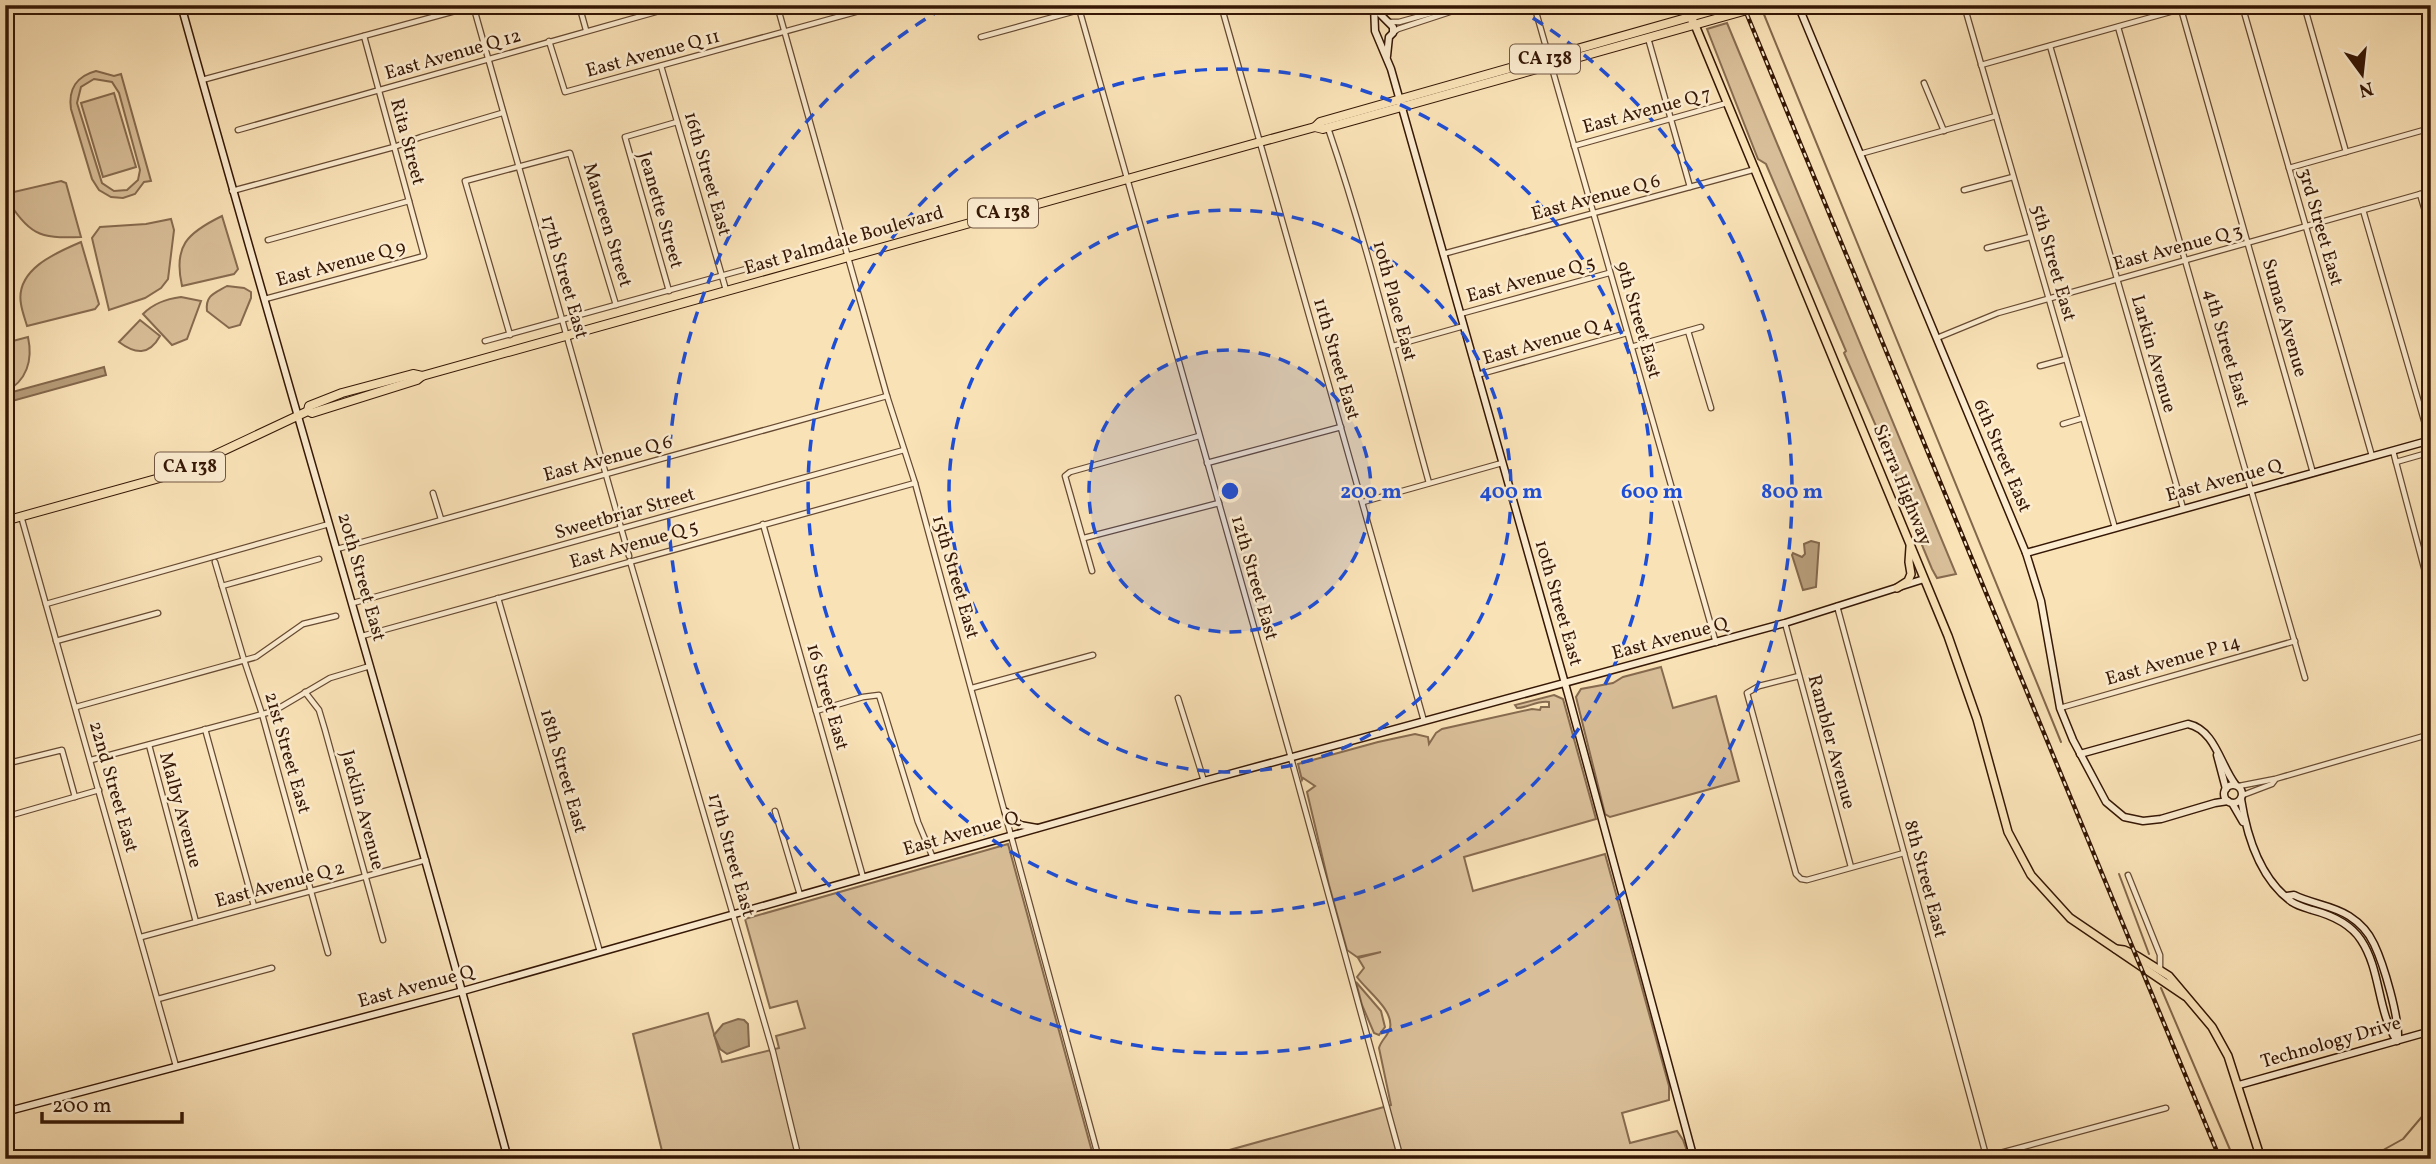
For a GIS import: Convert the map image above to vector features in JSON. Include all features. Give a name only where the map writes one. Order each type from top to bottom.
[{"type":"highway","name":"Sierra Highway","points":[[1687,5],[1693,21]]},
{"type":"highway","name":"East Palmdale Boulevard","points":[[1550,61],[1648,38],[1732,5]]},
{"type":"highway","name":"East Palmdale Boulevard","points":[[1315,127],[1320,122],[1400,103],[1693,21],[1765,5]]},
{"type":"highway","name":"East Palmdale Boulevard","points":[[5,520],[174,474],[297,415],[308,411],[312,413],[417,380],[422,376],[1126,178],[1315,127],[1328,127],[1400,103]]},
{"type":"highway","name":"East Palmdale Boulevard","points":[[308,411],[309,406],[342,393],[413,374],[422,376]]},
{"type":"highway","points":[[366,395],[394,383],[399,377]]},
{"type":"main road","name":"20th Street East","points":[[181,5],[232,191],[426,860],[508,1159]]},
{"type":"main road","name":"6th Street East","points":[[1798,5],[2026,553],[2041,601],[2060,708],[2080,754],[2106,802],[2124,817],[2150,821],[2242,797]]},
{"type":"main road","points":[[1374,7],[1393,27],[1391,35],[1383,38],[1378,36],[1375,30],[1374,7]]},
{"type":"main road","points":[[1376,24],[1387,21]]},
{"type":"main road","name":"Sierra Highway","points":[[1693,21],[1960,669],[1977,719],[2005,821],[2019,855],[2047,895],[2070,918],[2186,996]]},
{"type":"main road","name":"10th Street East","points":[[1387,57],[1391,35]]},
{"type":"main road","name":"10th Street East","points":[[1378,36],[1387,57],[1565,684],[1694,1159]]},
{"type":"main road","name":"East Avenue Q","points":[[2026,553],[2430,441]]},
{"type":"main road","points":[[1897,588],[1908,581],[1912,574],[1909,562],[1910,546]]},
{"type":"main road","name":"East Avenue Q","points":[[5,1112],[734,916],[1204,781],[1716,643],[1924,579]]},
{"type":"main road","points":[[2080,754],[2188,724],[2203,730],[2237,785],[2248,830],[2264,872],[2286,895],[2335,908],[2358,923],[2369,935],[2378,954],[2398,1026],[2398,1041]]},
{"type":"main road","points":[[2217,755],[2226,789],[2225,797],[2248,830]]},
{"type":"main road","points":[[2226,789],[2237,785]]},
{"type":"main road","points":[[1006,812],[1020,825],[1038,828]]},
{"type":"main road","name":"Sierra Highway","points":[[2116,949],[2124,950],[2160,970],[2180,987],[2202,1014],[2228,1056],[2261,1159]]},
{"type":"main road","name":"Technology Drive","points":[[2239,1085],[2431,1031]]},
{"type":"street","points":[[579,5],[586,30]]},
{"type":"street","name":"15th Street East","points":[[777,5],[887,396],[915,483],[1099,1159]]},
{"type":"street","name":"East Avenue Q 11","points":[[550,41],[565,92],[881,5]]},
{"type":"street","name":"11th Street East","points":[[1221,5],[1424,721]]},
{"type":"street","points":[[1391,35],[1398,29],[1471,5]]},
{"type":"street","name":"9th Street East","points":[[1534,5],[1716,643]]},
{"type":"street","name":"5th Street East","points":[[1964,5],[2115,528]]},
{"type":"street","points":[[1981,65],[2195,5]]},
{"type":"street","name":"3rd Street East","points":[[2242,5],[2372,456]]},
{"type":"street","points":[[2304,5],[2346,152]]},
{"type":"street","points":[[2428,5],[2431,15]]},
{"type":"street","points":[[202,79],[474,6]]},
{"type":"street","name":"17th Street East","points":[[474,6],[517,167],[773,1052],[800,1159]]},
{"type":"street","name":"East Avenue Q 12","points":[[237,130],[677,6]]},
{"type":"street","points":[[1387,21],[1399,22],[1453,7],[1458,9]]},
{"type":"street","points":[[981,37],[1079,8]]},
{"type":"street","name":"12th Street East","points":[[1079,8],[1291,758],[1401,1159]]},
{"type":"street","name":"Sumac Avenue","points":[[2180,9],[2314,473]]},
{"type":"street","name":"4th Street East","points":[[2118,27],[2305,678]]},
{"type":"street","name":"Rita Street","points":[[364,36],[424,256]]},
{"type":"street","points":[[1648,38],[1690,187]]},
{"type":"street","name":"Larkin Avenue","points":[[2050,46],[2183,508]]},
{"type":"street","name":"16th Street East","points":[[662,66],[726,291]]},
{"type":"street","points":[[1924,83],[1944,131]]},
{"type":"street","name":"East Avenue Q 7","points":[[1574,146],[1728,103]]},
{"type":"street","points":[[232,191],[394,147],[502,113]]},
{"type":"street","points":[[1859,154],[1996,116]]},
{"type":"street","name":"Jeanette Street","points":[[669,291],[625,137],[677,122]]},
{"type":"street","name":"10th Place East","points":[[1328,127],[1393,346],[1429,483]]},
{"type":"street","points":[[2289,168],[2431,128]]},
{"type":"street","name":"Maureen Street","points":[[517,167],[570,153],[616,305]]},
{"type":"street","points":[[510,335],[465,181],[517,167]]},
{"type":"street","name":"East Avenue Q 6","points":[[1443,254],[1756,169]]},
{"type":"street","points":[[1964,190],[2013,177]]},
{"type":"street","name":"East Avenue Q 3","points":[[1936,338],[1998,313],[2431,191]]},
{"type":"street","points":[[2420,194],[2431,231]]},
{"type":"street","points":[[268,240],[409,201]]},
{"type":"street","points":[[2362,210],[2429,429],[2430,441]]},
{"type":"street","points":[[1987,248],[2030,237]]},
{"type":"street","name":"East Avenue Q 9","points":[[265,299],[424,256]]},
{"type":"street","name":"East Palmdale Boulevard","points":[[485,341],[746,269]]},
{"type":"street","name":"East Avenue Q 5","points":[[1460,314],[1609,273]]},
{"type":"street","name":"East Avenue Q 5","points":[[1393,346],[1464,326]]},
{"type":"street","name":"East Avenue Q 4","points":[[1631,347],[1701,327]]},
{"type":"street","points":[[1688,331],[1711,408]]},
{"type":"street","name":"East Avenue Q 4","points":[[1477,375],[1627,333]]},
{"type":"street","points":[[2040,366],[2066,359]]},
{"type":"street","name":"East Avenue Q 6","points":[[337,549],[887,396]]},
{"type":"street","points":[[2063,424],[2083,418]]},
{"type":"street","points":[[1207,463],[1341,427]]},
{"type":"street","points":[[1092,571],[1065,476],[1070,472],[1199,436]]},
{"type":"street","name":"Sweetbriar Street","points":[[353,603],[904,450]]},
{"type":"street","points":[[2393,451],[2431,594]]},
{"type":"street","points":[[2396,462],[2431,452]]},
{"type":"street","points":[[1363,502],[1502,463]]},
{"type":"street","name":"East Avenue Q 5","points":[[362,636],[630,558],[915,483]]},
{"type":"street","points":[[433,493],[441,519]]},
{"type":"street","points":[[1084,538],[1219,503]]},
{"type":"street","name":"22nd Street East","points":[[20,516],[176,1066]]},
{"type":"street","points":[[46,604],[330,524]]},
{"type":"street","name":"16 Street East","points":[[763,524],[863,877]]},
{"type":"street","points":[[222,586],[319,559]]},
{"type":"street","name":"21st Street East","points":[[215,562],[262,714],[328,953]]},
{"type":"street","name":"18th Street East","points":[[498,598],[600,952]]},
{"type":"street","name":"8th Street East","points":[[1837,606],[1987,1158]]},
{"type":"street","points":[[56,641],[158,613]]},
{"type":"street","points":[[76,707],[256,657],[303,625],[336,615]]},
{"type":"street","name":"Rambler Avenue","points":[[1785,623],[1851,867]]},
{"type":"street","name":"East Avenue P 14","points":[[2060,708],[2295,641]]},
{"type":"street","points":[[972,688],[1093,655]]},
{"type":"street","points":[[91,760],[262,714],[285,706],[330,678],[371,666]]},
{"type":"street","points":[[1799,676],[1751,689],[1747,693],[1796,874],[1807,880],[1903,853]]},
{"type":"street","name":"Jacklin Avenue","points":[[304,692],[319,710],[383,940]]},
{"type":"street","points":[[816,711],[879,695],[918,822],[933,858]]},
{"type":"street","points":[[1178,698],[1204,781]]},
{"type":"street","points":[[205,730],[254,905]]},
{"type":"street","points":[[2237,785],[2275,779],[2431,734]]},
{"type":"street","name":"Malby Avenue","points":[[149,745],[196,922]]},
{"type":"street","points":[[5,764],[62,750],[75,797]]},
{"type":"street","points":[[2242,797],[2272,784],[2275,779]]},
{"type":"street","points":[[5,817],[99,790]]},
{"type":"street","points":[[775,811],[800,895]]},
{"type":"street","name":"East Avenue Q 2","points":[[141,937],[426,860]]},
{"type":"street","points":[[2127,875],[2160,956],[2160,970]]},
{"type":"street","points":[[158,999],[272,968]]},
{"type":"street","points":[[1978,1159],[2166,1108]]},
{"type":"shaded area","points":[[1727,23],[1956,574],[1937,578],[1932,569],[1904,502],[1893,465],[1844,353],[1846,351],[1766,164],[1758,159],[1707,29]]},
{"type":"shaded area","points":[[96,71],[114,76],[121,74],[151,181],[144,182],[135,194],[123,198],[111,197],[99,190],[92,179],[71,109],[71,95],[75,84]],"holes":[[[94,79],[112,82],[119,93],[140,170],[138,180],[127,190],[114,191],[102,183],[77,103],[81,87]]]},
{"type":"shaded area","points":[[114,93],[136,167],[103,177],[81,103]]},
{"type":"shaded area","points":[[61,181],[66,183],[81,237],[54,237],[36,232],[21,219],[5,197],[5,194]]},
{"type":"shaded area","points":[[222,216],[238,269],[234,274],[182,286],[180,261],[186,242],[200,228]]},
{"type":"shaded area","points":[[171,219],[174,230],[168,279],[161,288],[145,298],[109,310],[92,238],[100,227],[146,224]]},
{"type":"shaded area","points":[[81,242],[99,304],[95,309],[27,326],[21,292],[30,272],[49,257]]},
{"type":"shaded area","points":[[227,286],[244,288],[251,292],[240,325],[229,328],[207,311],[209,298]]},
{"type":"shaded area","points":[[181,297],[201,301],[187,339],[172,345],[143,314],[160,302]]},
{"type":"shaded area","points":[[140,320],[160,336],[151,347],[136,351],[119,342]]},
{"type":"shaded area","points":[[28,337],[30,354],[27,369],[19,382],[5,392],[5,343]]},
{"type":"shaded area","points":[[104,367],[106,375],[5,403],[5,394]]},
{"type":"shaded area","points":[[1811,541],[1819,543],[1816,587],[1803,590],[1792,555],[1793,553],[1802,557],[1805,554],[1804,544]]},
{"type":"shaded area","points":[[1661,667],[1673,708],[1716,696],[1739,781],[1610,817],[1605,814],[1576,697],[1581,689],[1613,683],[1623,677]]},
{"type":"shaded area","points":[[1554,695],[1563,699],[1596,819],[1464,857],[1473,891],[1605,854],[1669,1086],[1669,1100],[1622,1113],[1630,1143],[1677,1131],[1690,1159],[1197,1159],[1391,1105],[1379,1048],[1389,1031],[1390,1021],[1384,1008],[1357,977],[1364,968],[1358,958],[1381,952],[1357,957],[1347,950],[1307,792],[1315,786],[1303,778],[1302,780],[1298,764],[1415,734],[1428,737],[1429,744],[1442,729],[1549,707],[1549,702],[1521,708],[1515,705]]},
{"type":"shaded area","points":[[1008,844],[1094,1159],[664,1159],[633,1034],[708,1013],[722,1062],[779,1048],[776,1036],[805,1028],[797,1001],[770,1008],[745,919]]},
{"type":"shaded area","points":[[1356,982],[1381,1011],[1385,1027],[1379,1035],[1374,1033]]},
{"type":"shaded area","points":[[738,1019],[748,1024],[749,1046],[727,1054],[720,1049],[714,1035],[723,1024]]},
{"type":"waterway","points":[[1763,12],[2061,742]]},
{"type":"waterway","points":[[2119,874],[2149,954]]},
{"type":"waterway","points":[[2161,988],[2234,1159]]},
{"type":"waterway","points":[[2367,1159],[2403,1139],[2431,1106]]},
{"type":"railway","points":[[1743,5],[2220,1159]]}]
